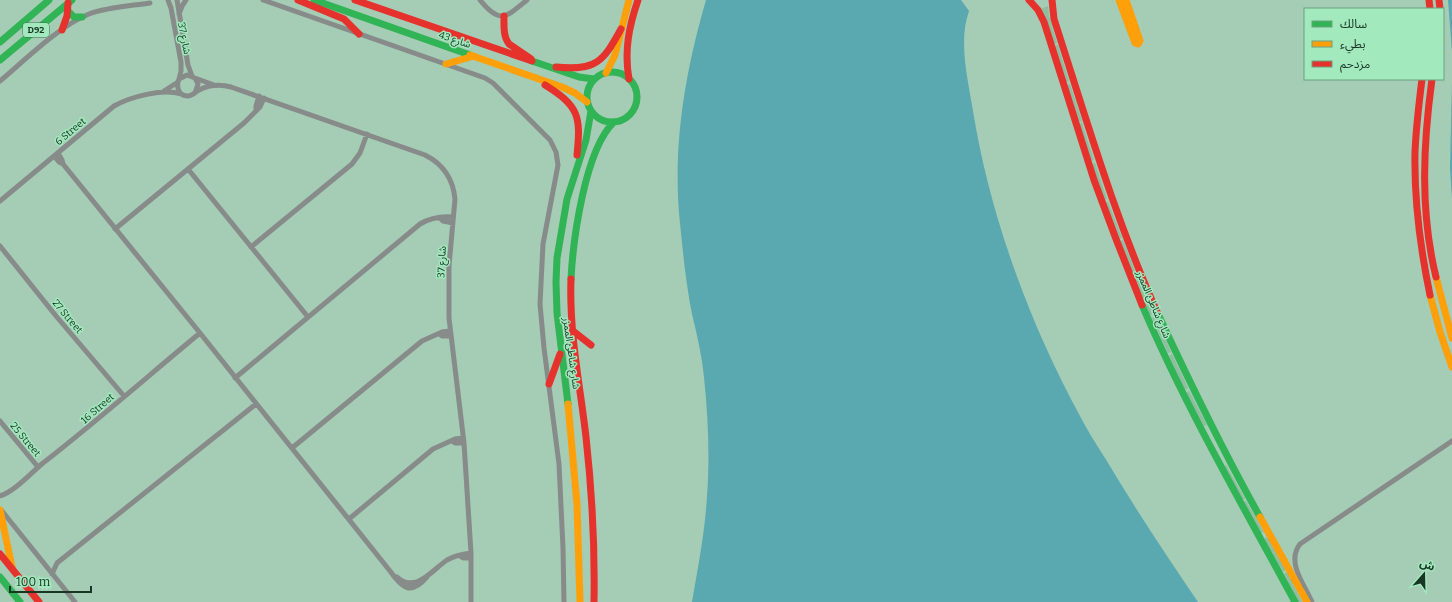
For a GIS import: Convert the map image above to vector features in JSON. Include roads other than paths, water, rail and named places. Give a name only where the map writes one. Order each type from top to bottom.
[{"type":"main road","name":"D92","points":[[0,42],[49,0]]},
{"type":"main road","points":[[298,0],[344,19],[359,34]]},
{"type":"main road","name":"شارع 43","points":[[314,0],[575,92],[587,102]]},
{"type":"main road","name":"شارع 43","points":[[354,0],[572,76],[594,79]]},
{"type":"main road","points":[[606,73],[615,55],[629,0]]},
{"type":"main road","points":[[629,79],[626,63],[626,45],[638,0]]},
{"type":"main road","name":"شارع شاطئ الممزر","points":[[1029,0],[1038,10],[1044,22],[1094,180],[1130,275],[1153,329],[1181,390],[1294,602]]},
{"type":"main road","name":"شارع شاطئ الممزر","points":[[1052,0],[1054,19],[1104,176],[1126,237],[1154,305],[1191,386],[1230,463],[1307,602]]},
{"type":"main road","points":[[1119,0],[1135,43],[1138,44],[1140,42],[1126,0]]},
{"type":"main road","name":"D92","points":[[0,60],[70,2]]},
{"type":"main road","points":[[62,30],[66,21],[70,2]]},
{"type":"main road","points":[[68,11],[74,17],[82,17]]},
{"type":"main road","points":[[504,16],[504,32],[508,42],[536,63],[575,69],[591,66],[600,60],[606,54],[621,29]]},
{"type":"main road","points":[[446,64],[474,56]]},
{"type":"main road","points":[[606,73],[618,73],[629,79],[636,88],[637,94],[636,106],[630,116],[614,122],[604,121],[599,119],[590,111],[587,102],[588,90],[594,79],[606,73]]},
{"type":"main road","points":[[531,76],[565,98],[576,113],[580,131],[575,171]]},
{"type":"main road","points":[[1422,80],[1414,162],[1417,225],[1420,251],[1431,302],[1452,367]]},
{"type":"main road","points":[[1432,80],[1425,135],[1424,190],[1434,272],[1440,299],[1452,338]]},
{"type":"main road","name":"شارع شاطئ الممزر","points":[[580,602],[576,488],[566,388],[560,354],[556,298],[557,257],[563,219],[575,171],[589,128],[590,111]]},
{"type":"main road","name":"شارع شاطئ الممزر","points":[[594,602],[594,539],[591,487],[573,331],[571,305],[572,276],[577,221],[584,190],[603,134],[614,122]]},
{"type":"main road","points":[[573,331],[591,345]]},
{"type":"main road","points":[[549,384],[560,354]]},
{"type":"main road","points":[[0,509],[13,570]]},
{"type":"main road","points":[[0,554],[39,602]]},
{"type":"main road","points":[[0,577],[20,602]]},
{"type":"street","name":"شارع 37","points":[[168,0],[171,8],[181,62],[181,71],[178,81]]},
{"type":"street","name":"شارع 37","points":[[177,0],[188,65],[194,77],[206,83],[226,85],[425,155],[439,163],[449,176],[455,199],[448,285],[450,333],[463,441],[471,556],[471,602]]},
{"type":"street","points":[[179,15],[186,0]]},
{"type":"street","points":[[263,0],[485,78],[547,137],[556,152],[558,165],[545,228],[541,260],[540,289],[542,333],[554,422],[560,487],[564,602]]},
{"type":"street","points":[[480,0],[495,15],[504,16],[512,12],[527,0]]},
{"type":"street","points":[[0,81],[62,30],[82,17],[102,11],[150,3]]},
{"type":"street","points":[[187,75],[194,77],[198,84],[195,93],[187,96],[172,92],[161,93],[187,75]]},
{"type":"street","points":[[178,81],[178,90],[182,94]]},
{"type":"street","name":"شارع 37","points":[[195,93],[206,87],[217,85]]},
{"type":"street","name":"6 Street","points":[[0,201],[114,106],[128,100],[161,93]]},
{"type":"street","points":[[256,110],[258,96]]},
{"type":"street","points":[[115,229],[244,123],[260,107],[264,98]]},
{"type":"street","points":[[251,247],[352,164],[360,154],[367,134]]},
{"type":"street","points":[[56,155],[58,161],[200,333],[401,585],[407,588],[418,586],[446,561],[463,554],[471,556]]},
{"type":"street","points":[[188,169],[308,318]]},
{"type":"street","points":[[235,378],[420,224],[444,216],[453,217]]},
{"type":"street","points":[[440,218],[443,221],[452,223]]},
{"type":"street","name":"27 Street","points":[[0,246],[56,316],[124,396]]},
{"type":"street","points":[[292,448],[422,341],[442,332],[450,333]]},
{"type":"street","name":"16 Street","points":[[0,502],[2,496],[86,430],[124,396],[200,333]]},
{"type":"street","points":[[52,574],[57,563],[256,404]]},
{"type":"street","name":"25 Street","points":[[0,421],[38,467]]},
{"type":"street","points":[[349,519],[433,449],[455,439],[463,441]]},
{"type":"street","points":[[1312,602],[1294,564],[1295,553],[1300,544],[1452,441]]},
{"type":"street","points":[[0,509],[75,602]]},
{"type":"street","points":[[45,564],[57,563]]},
{"type":"water","points":[[706,0],[961,0],[969,11],[964,35],[965,61],[980,150],[1001,229],[1028,306],[1061,380],[1086,426],[1139,513],[1198,602],[692,602],[705,523],[708,482],[708,436],[707,406],[703,369],[686,280],[678,195],[678,167],[679,138],[686,82]]},
{"type":"water","points":[[1448,0],[1452,0],[1452,52]]},
{"type":"water","points":[[1452,81],[1452,199],[1450,169]]}]
